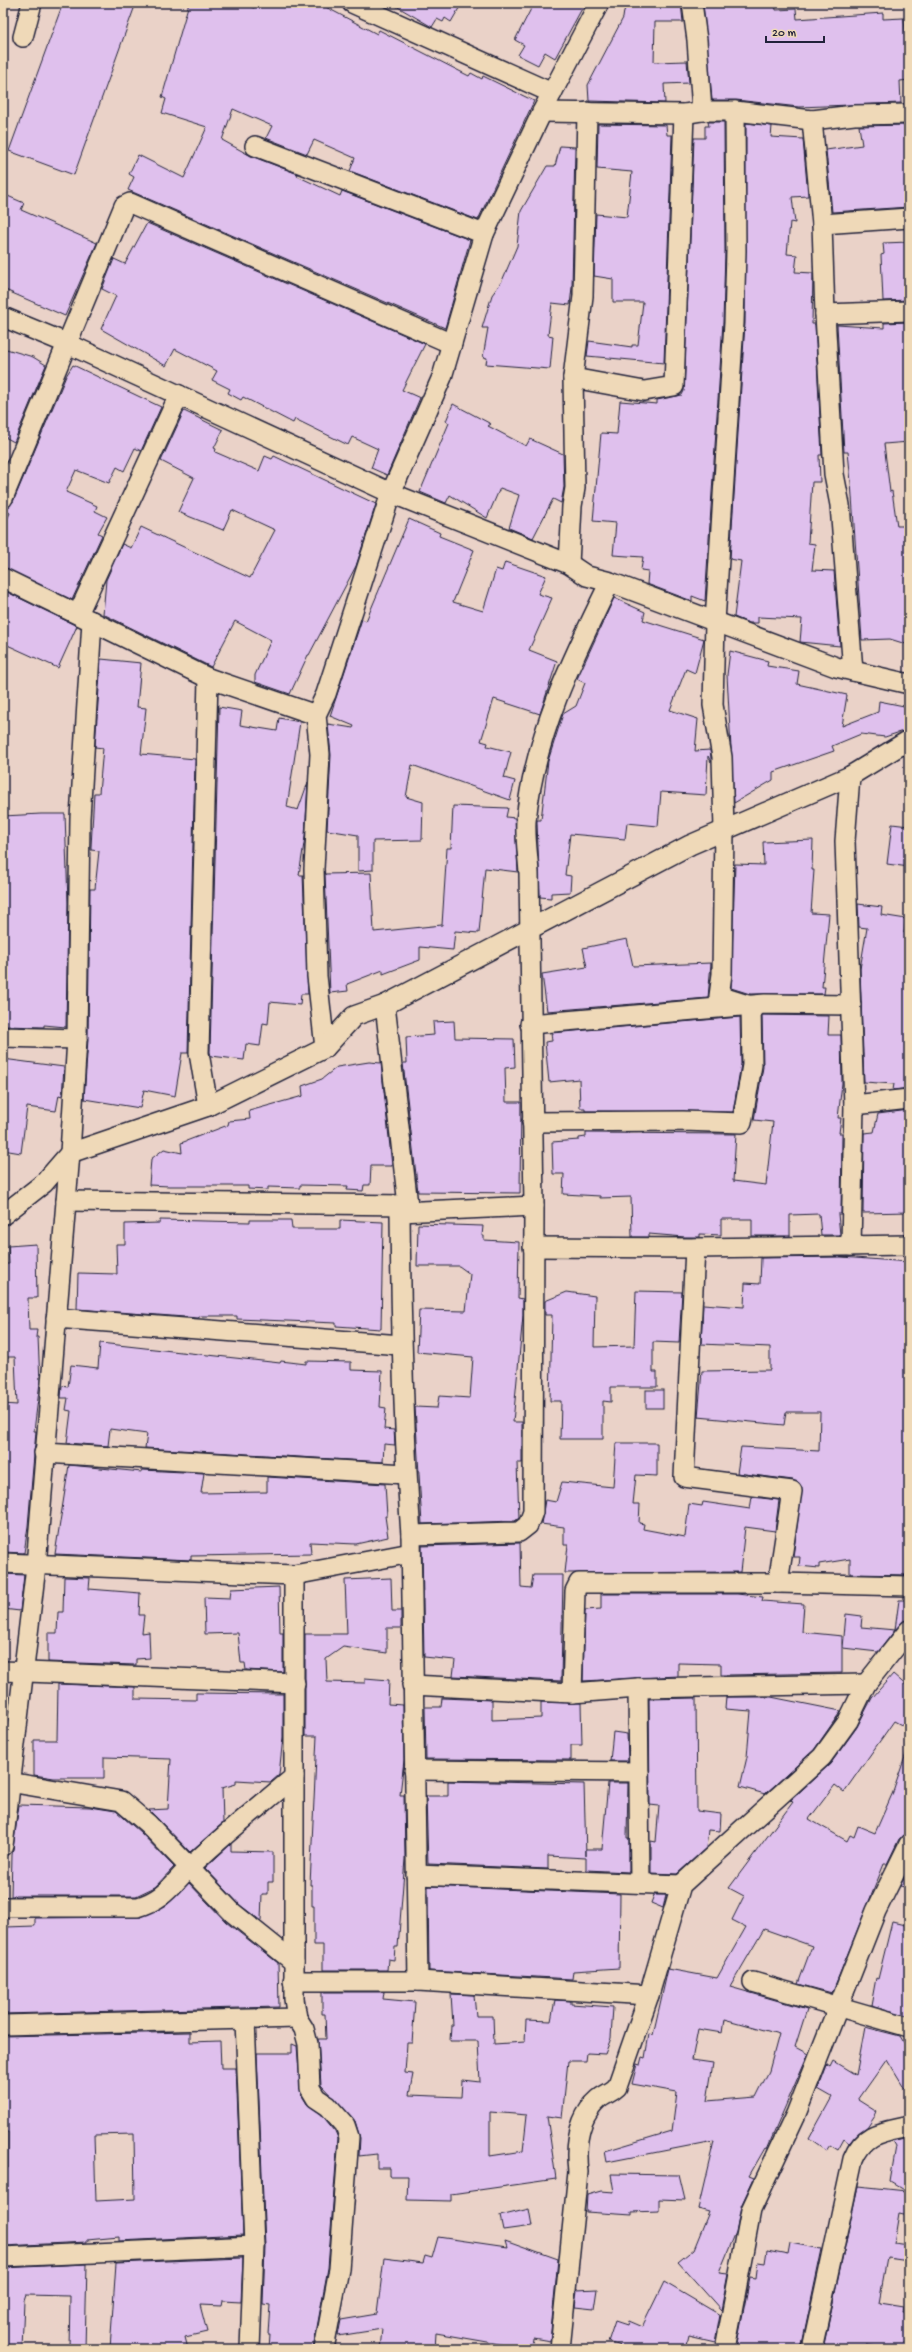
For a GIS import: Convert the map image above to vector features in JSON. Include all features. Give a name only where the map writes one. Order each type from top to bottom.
[{"type":"street","points":[[24,37],[32,3]]},
{"type":"street","points":[[352,3],[552,93]]},
{"type":"street","points":[[325,1048],[316,976],[314,869],[320,754],[316,715],[326,694],[391,493],[442,377],[484,234],[542,112],[598,3]]},
{"type":"street","points":[[573,378],[644,391],[674,386],[697,40],[692,3]]},
{"type":"street","points":[[542,112],[693,113],[735,111],[812,120],[854,115],[909,114]]},
{"type":"street","points":[[735,111],[736,250],[734,323],[715,622],[713,705],[722,757],[724,830],[722,974],[719,996],[751,1006]]},
{"type":"street","points":[[569,564],[572,506],[576,488],[573,378],[583,296],[587,112]]},
{"type":"street","points":[[812,120],[822,224],[825,314],[834,474],[840,505],[853,671]]},
{"type":"street","points":[[255,146],[484,234]]},
{"type":"street","points":[[3,498],[124,206],[130,203],[452,344]]},
{"type":"street","points":[[822,224],[909,218]]},
{"type":"street","points":[[825,314],[909,312]]},
{"type":"street","points":[[3,317],[66,343],[391,493],[569,564],[587,576],[610,582],[836,667],[909,684]]},
{"type":"street","points":[[3,1846],[7,1782],[23,1673],[36,1566],[44,1453],[70,1153],[77,1039],[85,618],[179,395]]},
{"type":"street","points":[[3,578],[208,678],[316,715]]},
{"type":"street","points":[[3,1563],[36,1566],[294,1575],[411,1544],[518,1532],[528,1525],[533,1512],[534,1206],[530,1024],[530,931],[526,822],[539,748],[574,655],[610,582]]},
{"type":"street","points":[[208,678],[199,1053],[208,1106]]},
{"type":"street","points":[[3,1215],[44,1183],[70,1153],[208,1106],[325,1048],[354,1016],[385,1005],[530,931],[690,845],[850,776],[909,740]]},
{"type":"street","points":[[850,776],[845,841],[854,1105],[851,1246]]},
{"type":"street","points":[[530,1024],[765,1004],[851,1005]]},
{"type":"street","points":[[385,1005],[404,1208],[401,1345],[406,1474],[411,1544],[412,1685],[418,1981]]},
{"type":"street","points":[[532,1122],[683,1121],[742,1123],[752,1066],[751,1006]]},
{"type":"street","points":[[3,1037],[77,1039]]},
{"type":"street","points":[[854,1105],[909,1099]]},
{"type":"street","points":[[66,1201],[404,1208],[534,1206]]},
{"type":"street","points":[[533,1247],[696,1248],[909,1245]]},
{"type":"street","points":[[696,1248],[684,1478],[792,1490],[778,1583]]},
{"type":"street","points":[[56,1318],[401,1345]]},
{"type":"street","points":[[44,1453],[406,1474]]},
{"type":"street","points":[[294,1575],[295,1683],[293,1981],[297,2018],[304,2029],[308,2044],[310,2088],[316,2098],[328,2106],[346,2126],[349,2137],[339,2269],[324,2349]]},
{"type":"street","points":[[572,1693],[575,1591],[579,1583],[778,1583],[909,1586]]},
{"type":"street","points":[[560,2349],[578,2172],[576,2152],[579,2132],[586,2116],[594,2104],[600,2098],[610,2095],[617,2087],[649,1995],[681,1885],[822,1757],[848,1721],[866,1684],[909,1630]]},
{"type":"street","points":[[3,1671],[295,1683]]},
{"type":"street","points":[[412,1685],[572,1693],[638,1688],[866,1684]]},
{"type":"street","points":[[638,1688],[640,1883]]},
{"type":"street","points":[[414,1770],[639,1772]]},
{"type":"street","points":[[3,1907],[138,1907],[151,1903],[166,1894],[190,1867],[294,1776]]},
{"type":"street","points":[[7,1782],[121,1801],[148,1824],[233,1913],[294,1962]]},
{"type":"street","points":[[725,2349],[752,2210],[796,2114],[876,1911],[909,1844]]},
{"type":"street","points":[[416,1875],[681,1885]]},
{"type":"street","points":[[293,1981],[418,1981],[649,1995]]},
{"type":"street","points":[[753,1982],[838,2008],[909,2027]]},
{"type":"street","points":[[3,2025],[297,2018]]},
{"type":"street","points":[[245,2020],[254,2246],[250,2349]]},
{"type":"street","points":[[812,2349],[853,2159],[857,2148],[871,2136],[909,2126]]},
{"type":"street","points":[[3,2257],[254,2246]]},
{"type":"building","points":[[63,3],[136,3],[74,175],[9,151]]},
{"type":"building","points":[[189,3],[242,3],[254,8],[257,3],[318,3],[377,34],[379,30],[469,76],[471,73],[482,79],[483,76],[534,101],[478,220],[350,171],[355,158],[314,140],[307,154],[266,138],[272,126],[233,109],[222,140],[251,156],[298,174],[297,176],[340,196],[342,191],[470,240],[445,328],[128,190],[134,177],[129,174],[138,155],[184,178],[207,127],[162,113],[166,99],[162,97]]},
{"type":"building","points":[[391,3],[462,3],[451,22],[445,18],[443,22],[437,19],[432,27]]},
{"type":"building","points":[[534,3],[585,3],[555,58],[545,52],[538,65],[518,55],[524,45],[515,40]]},
{"type":"building","points":[[628,3],[681,3],[683,22],[655,22],[654,62],[687,61],[689,83],[664,84],[665,103],[589,101],[588,85],[623,18],[624,11]]},
{"type":"building","points":[[703,3],[775,3],[776,10],[796,9],[797,19],[883,13],[883,19],[904,18],[907,58],[909,58],[909,80],[900,81],[901,103],[799,107],[736,100],[712,100]]},
{"type":"building","points":[[708,122],[724,122],[725,251],[723,322],[705,601],[692,596],[692,601],[647,584],[648,571],[641,570],[643,557],[613,555],[616,523],[593,521],[601,433],[617,434],[620,401],[657,404],[657,400],[682,395],[684,391],[694,138],[705,138],[705,126],[709,126]]},
{"type":"building","points":[[746,123],[772,126],[771,137],[803,139],[808,196],[792,197],[795,223],[790,222],[787,254],[797,255],[795,272],[813,273],[812,324],[815,324],[822,455],[819,455],[820,482],[812,482],[808,543],[815,544],[812,570],[834,571],[840,646],[800,642],[802,619],[758,617],[758,623],[749,623],[734,617],[741,561],[730,559],[745,323]]},
{"type":"building","points":[[598,124],[666,125],[667,135],[672,135],[664,363],[587,356],[589,341],[632,347],[632,345],[638,345],[643,302],[613,302],[613,279],[594,276],[596,214],[627,217],[632,172],[597,169]]},
{"type":"building","points":[[909,125],[909,207],[832,212],[826,150],[862,145],[859,126]]},
{"type":"building","points":[[560,146],[575,147],[572,287],[570,305],[552,303],[548,335],[553,336],[550,369],[486,364],[487,358],[483,357],[488,328],[482,328],[492,295],[502,281],[517,246],[521,211],[547,166],[555,166]]},
{"type":"building","points":[[3,194],[24,203],[21,210],[97,243],[65,316],[3,289]]},
{"type":"building","points":[[147,223],[425,344],[402,390],[420,398],[387,475],[371,468],[378,449],[352,437],[348,445],[295,419],[293,423],[243,397],[241,400],[228,393],[230,389],[212,380],[217,371],[175,349],[166,366],[101,329],[116,296],[102,289],[114,259],[125,264]]},
{"type":"building","points":[[909,242],[909,300],[883,301],[881,255],[884,254],[883,243]]},
{"type":"building","points":[[909,322],[909,396],[906,396],[909,442],[884,444],[890,492],[892,491],[897,526],[909,526],[909,645],[890,639],[862,640],[851,482],[848,452],[844,452],[837,325],[884,328],[884,323]]},
{"type":"building","points":[[3,348],[33,357],[46,365],[14,442],[3,436]]},
{"type":"building","points":[[73,365],[161,407],[141,451],[135,448],[124,471],[117,467],[109,483],[76,470],[66,492],[97,506],[95,511],[107,517],[98,533],[102,535],[72,600],[3,567],[3,528],[10,513],[5,510],[13,502],[66,376]]},
{"type":"building","points":[[453,404],[491,424],[488,426],[526,446],[530,439],[563,454],[564,487],[561,503],[553,499],[533,538],[509,528],[519,495],[500,488],[487,518],[450,495],[446,503],[420,492],[449,423],[446,421]]},
{"type":"building","points":[[184,411],[223,430],[214,448],[216,449],[215,452],[259,471],[265,456],[272,459],[274,456],[376,504],[356,566],[308,655],[290,694],[255,682],[255,675],[271,640],[235,621],[211,667],[103,614],[106,580],[122,544],[131,548],[141,527],[250,578],[275,530],[232,510],[223,530],[178,512],[194,478],[161,461]]},
{"type":"building","points":[[409,519],[440,533],[439,536],[474,550],[453,602],[483,611],[496,569],[502,571],[505,562],[546,576],[538,594],[552,598],[529,650],[557,661],[540,714],[494,699],[481,741],[488,743],[487,746],[511,752],[504,778],[515,781],[510,800],[412,765],[406,797],[423,802],[422,840],[373,841],[373,870],[358,871],[358,835],[327,830],[331,755],[328,724],[353,728],[354,726],[330,716],[362,619],[366,621]]},
{"type":"building","points":[[3,590],[77,626],[58,668],[3,643]]},
{"type":"building","points":[[614,598],[645,612],[643,620],[704,639],[695,673],[686,669],[670,710],[698,719],[695,751],[710,750],[711,758],[711,762],[708,756],[706,795],[661,792],[658,826],[627,823],[625,839],[570,834],[565,875],[571,876],[570,892],[551,893],[551,898],[540,897],[537,820],[541,820],[548,761],[563,714],[576,706],[585,683],[577,679]]},
{"type":"building","points":[[730,651],[768,661],[767,666],[799,671],[797,684],[847,695],[842,726],[878,712],[879,701],[909,707],[909,729],[885,737],[861,734],[832,746],[834,751],[773,772],[773,780],[734,803],[727,675]]},
{"type":"building","points":[[101,659],[141,663],[137,707],[146,708],[141,754],[195,759],[188,1053],[182,1053],[175,1096],[144,1090],[140,1108],[84,1099],[88,1039],[90,889],[95,889],[99,851],[91,850],[91,847],[94,793],[99,793],[103,748],[95,747]]},
{"type":"building","points":[[219,707],[242,711],[240,725],[277,731],[279,718],[300,722],[287,807],[298,810],[308,782],[305,837],[299,875],[303,875],[308,994],[301,994],[300,1005],[270,1002],[268,1024],[263,1023],[260,1046],[246,1044],[244,1060],[211,1056],[210,1052]]},
{"type":"building","points":[[453,806],[508,808],[506,817],[515,818],[518,872],[485,868],[479,933],[455,931],[453,950],[420,947],[420,960],[383,974],[383,970],[347,984],[348,991],[330,993],[325,874],[371,873],[374,932],[442,925],[447,848],[451,848]]},
{"type":"building","points":[[65,814],[68,903],[66,1027],[44,1025],[44,1027],[3,1026],[3,816]]},
{"type":"building","points":[[892,824],[909,826],[909,867],[887,864]]},
{"type":"building","points":[[813,840],[812,870],[814,870],[811,913],[829,914],[822,987],[825,987],[824,994],[750,994],[731,988],[735,864],[764,865],[763,842]]},
{"type":"building","points":[[858,904],[882,907],[881,915],[906,919],[904,933],[909,933],[909,1088],[893,1090],[894,1084],[864,1082],[860,969],[867,928],[859,927]]},
{"type":"building","points":[[627,939],[633,966],[711,963],[708,998],[547,1011],[542,974],[587,967],[583,948]]},
{"type":"building","points":[[762,1015],[829,1016],[828,1035],[841,1035],[842,1083],[838,1118],[841,1118],[839,1133],[842,1133],[841,1214],[838,1214],[840,1235],[821,1235],[819,1214],[790,1215],[790,1236],[752,1236],[752,1219],[721,1219],[721,1235],[700,1234],[700,1237],[685,1237],[649,1234],[649,1237],[632,1237],[631,1197],[600,1198],[600,1196],[563,1194],[564,1174],[553,1174],[552,1142],[579,1140],[579,1138],[586,1137],[586,1133],[736,1134],[733,1181],[766,1185],[773,1122],[754,1120],[763,1067]]},
{"type":"building","points":[[740,1017],[741,1064],[733,1112],[585,1111],[585,1108],[580,1108],[579,1079],[549,1082],[545,1042],[552,1041],[551,1033]]},
{"type":"building","points":[[454,1021],[455,1038],[514,1039],[515,1067],[505,1068],[506,1102],[521,1102],[520,1193],[418,1192],[403,1063],[407,1063],[406,1037],[434,1035],[433,1022]]},
{"type":"building","points":[[3,1059],[64,1067],[62,1096],[59,1095],[56,1111],[27,1107],[21,1153],[3,1150]]},
{"type":"building","points":[[369,1062],[381,1063],[392,1166],[371,1166],[370,1185],[364,1185],[363,1191],[347,1190],[348,1186],[300,1185],[300,1188],[268,1187],[268,1190],[248,1189],[248,1186],[149,1185],[151,1159],[164,1149],[182,1153],[181,1143],[228,1125],[229,1121],[250,1119],[249,1111],[303,1096],[302,1086],[322,1079],[337,1067]]},
{"type":"building","points":[[909,1110],[909,1212],[863,1213],[864,1133],[874,1132],[878,1114]]},
{"type":"building","points":[[160,1220],[250,1222],[250,1220],[291,1220],[292,1229],[340,1229],[340,1220],[383,1222],[381,1329],[336,1326],[336,1323],[237,1319],[237,1316],[201,1316],[198,1318],[77,1309],[78,1273],[117,1274],[116,1244],[125,1244],[125,1224],[160,1223]]},
{"type":"building","points":[[418,1224],[483,1226],[482,1236],[484,1236],[484,1240],[519,1242],[518,1298],[523,1299],[523,1315],[513,1422],[522,1422],[522,1463],[517,1463],[519,1518],[515,1521],[422,1524],[415,1407],[437,1408],[439,1396],[470,1398],[473,1357],[417,1352],[419,1310],[466,1311],[470,1274],[459,1266],[417,1266]]},
{"type":"building","points":[[36,1244],[37,1298],[28,1298],[29,1330],[37,1330],[36,1337],[38,1337],[40,1382],[34,1431],[36,1431],[28,1526],[24,1553],[3,1552],[3,1404],[17,1405],[15,1357],[3,1357],[3,1264],[9,1264],[8,1246]]},
{"type":"building","points":[[841,1257],[909,1262],[909,1575],[850,1574],[850,1559],[819,1564],[819,1568],[799,1566],[800,1557],[793,1557],[802,1487],[793,1480],[737,1473],[741,1447],[819,1451],[820,1412],[786,1412],[784,1425],[698,1417],[702,1371],[770,1370],[770,1347],[701,1344],[703,1304],[744,1307],[745,1283],[760,1284],[761,1258]]},
{"type":"building","points":[[636,1291],[682,1292],[679,1343],[653,1342],[653,1372],[657,1372],[657,1387],[611,1387],[611,1402],[603,1401],[603,1439],[560,1439],[561,1401],[550,1401],[552,1315],[545,1315],[545,1301],[567,1292],[595,1296],[594,1347],[634,1346]]},
{"type":"building","points":[[100,1343],[280,1363],[281,1361],[306,1364],[306,1361],[351,1362],[351,1370],[382,1371],[380,1407],[386,1408],[384,1429],[394,1430],[395,1445],[384,1444],[383,1462],[145,1448],[147,1434],[110,1429],[108,1446],[67,1443],[71,1411],[66,1410],[68,1398],[61,1398],[62,1386],[68,1387],[71,1365],[98,1368]]},
{"type":"building","points":[[646,1390],[663,1390],[663,1408],[646,1408]]},
{"type":"building","points":[[616,1443],[657,1443],[657,1476],[636,1475],[633,1504],[640,1504],[639,1523],[644,1524],[643,1529],[685,1537],[689,1504],[702,1506],[703,1502],[750,1509],[752,1497],[779,1500],[775,1531],[745,1527],[740,1572],[565,1573],[568,1545],[564,1545],[564,1527],[541,1524],[545,1500],[556,1502],[562,1482],[613,1487]]},
{"type":"building","points":[[69,1465],[142,1472],[142,1470],[204,1473],[201,1493],[267,1492],[267,1477],[385,1484],[387,1516],[385,1516],[388,1537],[356,1544],[310,1542],[311,1554],[191,1556],[191,1560],[55,1554]]},
{"type":"building","points":[[520,1543],[521,1587],[531,1588],[533,1575],[563,1575],[561,1681],[453,1676],[455,1660],[424,1657],[422,1546]]},
{"type":"building","points":[[3,1574],[24,1575],[20,1611],[3,1609]]},
{"type":"building","points":[[64,1577],[90,1578],[89,1589],[140,1593],[139,1615],[144,1615],[142,1633],[149,1632],[150,1658],[136,1659],[136,1665],[48,1662],[48,1633],[57,1633],[58,1612],[63,1612]]},
{"type":"building","points":[[391,1578],[392,1611],[401,1611],[401,1628],[387,1628],[387,1653],[343,1647],[326,1659],[327,1682],[365,1683],[365,1678],[389,1680],[388,1704],[403,1705],[404,1760],[400,1795],[404,1795],[405,1859],[398,1947],[395,1947],[394,1960],[388,1959],[387,1970],[323,1970],[323,1945],[314,1945],[314,1906],[312,1906],[312,1885],[310,1885],[317,1736],[305,1736],[305,1634],[347,1634],[345,1580]]},
{"type":"building","points":[[279,1587],[280,1633],[283,1633],[283,1672],[246,1670],[245,1663],[241,1663],[238,1633],[205,1634],[204,1597],[230,1598],[231,1589]]},
{"type":"building","points":[[601,1594],[737,1594],[763,1597],[762,1601],[804,1604],[802,1632],[842,1636],[842,1673],[721,1675],[721,1664],[678,1663],[678,1676],[583,1681],[585,1610],[601,1609]]},
{"type":"building","points":[[899,1600],[909,1600],[909,1619],[901,1623],[895,1630]]},
{"type":"building","points":[[846,1614],[862,1616],[861,1627],[895,1630],[878,1652],[843,1648]]},
{"type":"building","points":[[893,1674],[909,1688],[909,1729],[894,1721],[844,1792],[835,1785],[809,1819],[847,1841],[850,1835],[854,1837],[858,1826],[875,1833],[893,1792],[907,1751],[909,1752],[909,1833],[899,1839],[887,1864],[884,1864],[832,1993],[798,1984],[812,1946],[764,1929],[730,1987],[807,2009],[795,2047],[808,2054],[767,2149],[765,2148],[749,2176],[754,2178],[741,2206],[736,2232],[719,2273],[728,2274],[721,2310],[678,2262],[694,2249],[709,2212],[698,2209],[714,2141],[607,2162],[605,2151],[672,2131],[677,2092],[632,2084],[637,2064],[640,2065],[642,2057],[645,2058],[649,2034],[653,2035],[668,1969],[717,1978],[746,1927],[732,1920],[744,1896],[729,1888],[793,1802],[790,1801],[831,1763],[857,1727],[872,1698]],"holes":[[[724,2019],[779,2034],[769,2071],[756,2097],[707,2101],[713,2063],[692,2060],[698,2029],[722,2033]]]},
{"type":"building","points":[[58,1684],[135,1687],[135,1699],[196,1700],[196,1693],[283,1694],[283,1737],[279,1775],[271,1782],[236,1780],[236,1784],[222,1788],[223,1823],[190,1852],[149,1810],[168,1809],[171,1759],[104,1757],[104,1778],[54,1778],[34,1775],[34,1740],[57,1740]]},
{"type":"building","points":[[726,1697],[771,1697],[841,1711],[814,1750],[765,1794],[740,1787],[747,1757],[751,1711],[725,1709]]},
{"type":"building","points":[[442,1698],[492,1700],[492,1720],[541,1718],[541,1702],[581,1703],[582,1745],[571,1745],[571,1760],[426,1759],[425,1707],[441,1707]]},
{"type":"building","points":[[696,1698],[697,1811],[721,1814],[720,1831],[708,1830],[706,1848],[677,1874],[651,1873],[651,1841],[656,1842],[659,1806],[650,1805],[649,1699]]},
{"type":"building","points":[[613,1732],[627,1734],[628,1761],[610,1761]]},
{"type":"building","points":[[448,1781],[584,1784],[586,1856],[586,1849],[602,1849],[608,1783],[628,1783],[627,1838],[629,1838],[629,1872],[586,1870],[586,1858],[548,1856],[548,1869],[428,1864],[426,1796],[448,1796]]},
{"type":"building","points":[[19,1805],[90,1807],[116,1811],[140,1832],[174,1867],[155,1887],[136,1896],[11,1896],[12,1855]]},
{"type":"building","points":[[231,1844],[231,1851],[273,1852],[273,1882],[268,1882],[268,1894],[262,1894],[261,1921],[240,1905],[205,1868]]},
{"type":"building","points":[[909,1869],[909,1888],[900,1886]]},
{"type":"building","points":[[189,1883],[226,1922],[278,1963],[279,2007],[3,2014],[3,1980],[5,1963],[7,1963],[6,1927],[35,1926],[35,1918],[141,1917],[167,1905]]},
{"type":"building","points":[[428,1886],[620,1894],[619,1968],[573,1971],[572,1979],[429,1971]]},
{"type":"building","points":[[654,1895],[666,1895],[663,1908],[651,1903]]},
{"type":"building","points":[[892,1922],[909,1926],[909,2016],[871,2005],[876,1978],[878,1979]]},
{"type":"building","points":[[322,1992],[384,1992],[383,1999],[415,2002],[412,2043],[407,2043],[405,2073],[413,2074],[409,2095],[461,2097],[462,2080],[480,2082],[478,2041],[450,2041],[451,2025],[453,2025],[451,1994],[474,1995],[476,2016],[493,2016],[494,2044],[525,2042],[526,2020],[551,2021],[555,2000],[571,2001],[571,2004],[613,2007],[611,2038],[605,2054],[587,2053],[586,2061],[568,2061],[562,2118],[547,2116],[556,2179],[451,2194],[451,2201],[407,2200],[408,2176],[390,2176],[390,2168],[377,2168],[377,2154],[359,2156],[360,2138],[355,2121],[321,2085],[318,2039],[326,2039],[325,2014],[322,2014]],"holes":[[[490,2112],[527,2115],[523,2151],[490,2156]]]},
{"type":"building","points":[[865,2027],[900,2036],[909,2051],[909,2095],[887,2059],[858,2100],[877,2112],[867,2127],[849,2143],[844,2139],[838,2150],[830,2145],[826,2151],[809,2139],[832,2097],[818,2089],[827,2065],[830,2067],[833,2061],[856,2075]]},
{"type":"building","points":[[190,2032],[190,2042],[220,2041],[221,2068],[236,2068],[243,2235],[119,2241],[119,2237],[87,2240],[87,2242],[3,2246],[3,2168],[8,2168],[8,2132],[3,2132],[3,2036]],"holes":[[[134,2134],[135,2199],[96,2201],[94,2135]]]},
{"type":"building","points":[[292,2044],[297,2046],[301,2094],[307,2104],[321,2114],[335,2131],[338,2138],[328,2268],[313,2349],[269,2349],[270,2334],[268,2334],[270,2305],[263,2304],[265,2246],[257,2053],[292,2053]]},
{"type":"building","points":[[909,2137],[909,2215],[899,2213],[894,2243],[909,2245],[909,2261],[887,2258],[879,2302],[904,2306],[903,2312],[909,2312],[909,2349],[893,2346],[893,2349],[889,2349],[867,2345],[866,2349],[823,2349],[858,2186],[905,2191],[890,2182],[896,2146],[893,2141]]},
{"type":"building","points":[[611,2174],[679,2175],[685,2200],[659,2199],[659,2211],[632,2212],[632,2215],[586,2212],[587,2195],[601,2191],[614,2192]]},
{"type":"building","points":[[529,2209],[532,2226],[503,2230],[500,2216]]},
{"type":"building","points":[[438,2237],[507,2247],[505,2240],[558,2259],[550,2341],[533,2338],[532,2346],[522,2345],[522,2348],[436,2333],[435,2349],[380,2349],[382,2329],[338,2336],[341,2320],[377,2314],[384,2258],[423,2263],[425,2256],[432,2258]]},
{"type":"building","points":[[790,2243],[822,2249],[801,2349],[736,2348],[750,2278],[756,2279],[758,2262],[765,2263],[767,2250],[788,2254]]},
{"type":"building","points":[[243,2258],[241,2302],[222,2301],[221,2306],[200,2305],[207,2332],[185,2337],[188,2349],[110,2349],[116,2263]]},
{"type":"building","points":[[87,2264],[85,2349],[69,2349],[70,2296],[26,2295],[24,2301],[22,2349],[3,2349],[5,2273],[3,2268]]},
{"type":"building","points":[[664,2282],[720,2315],[715,2342],[689,2336],[686,2349],[618,2349],[620,2346],[608,2342],[615,2321],[627,2325],[628,2321],[642,2327]]},
{"type":"building","points":[[597,2289],[594,2309],[575,2307],[577,2290]]}]
